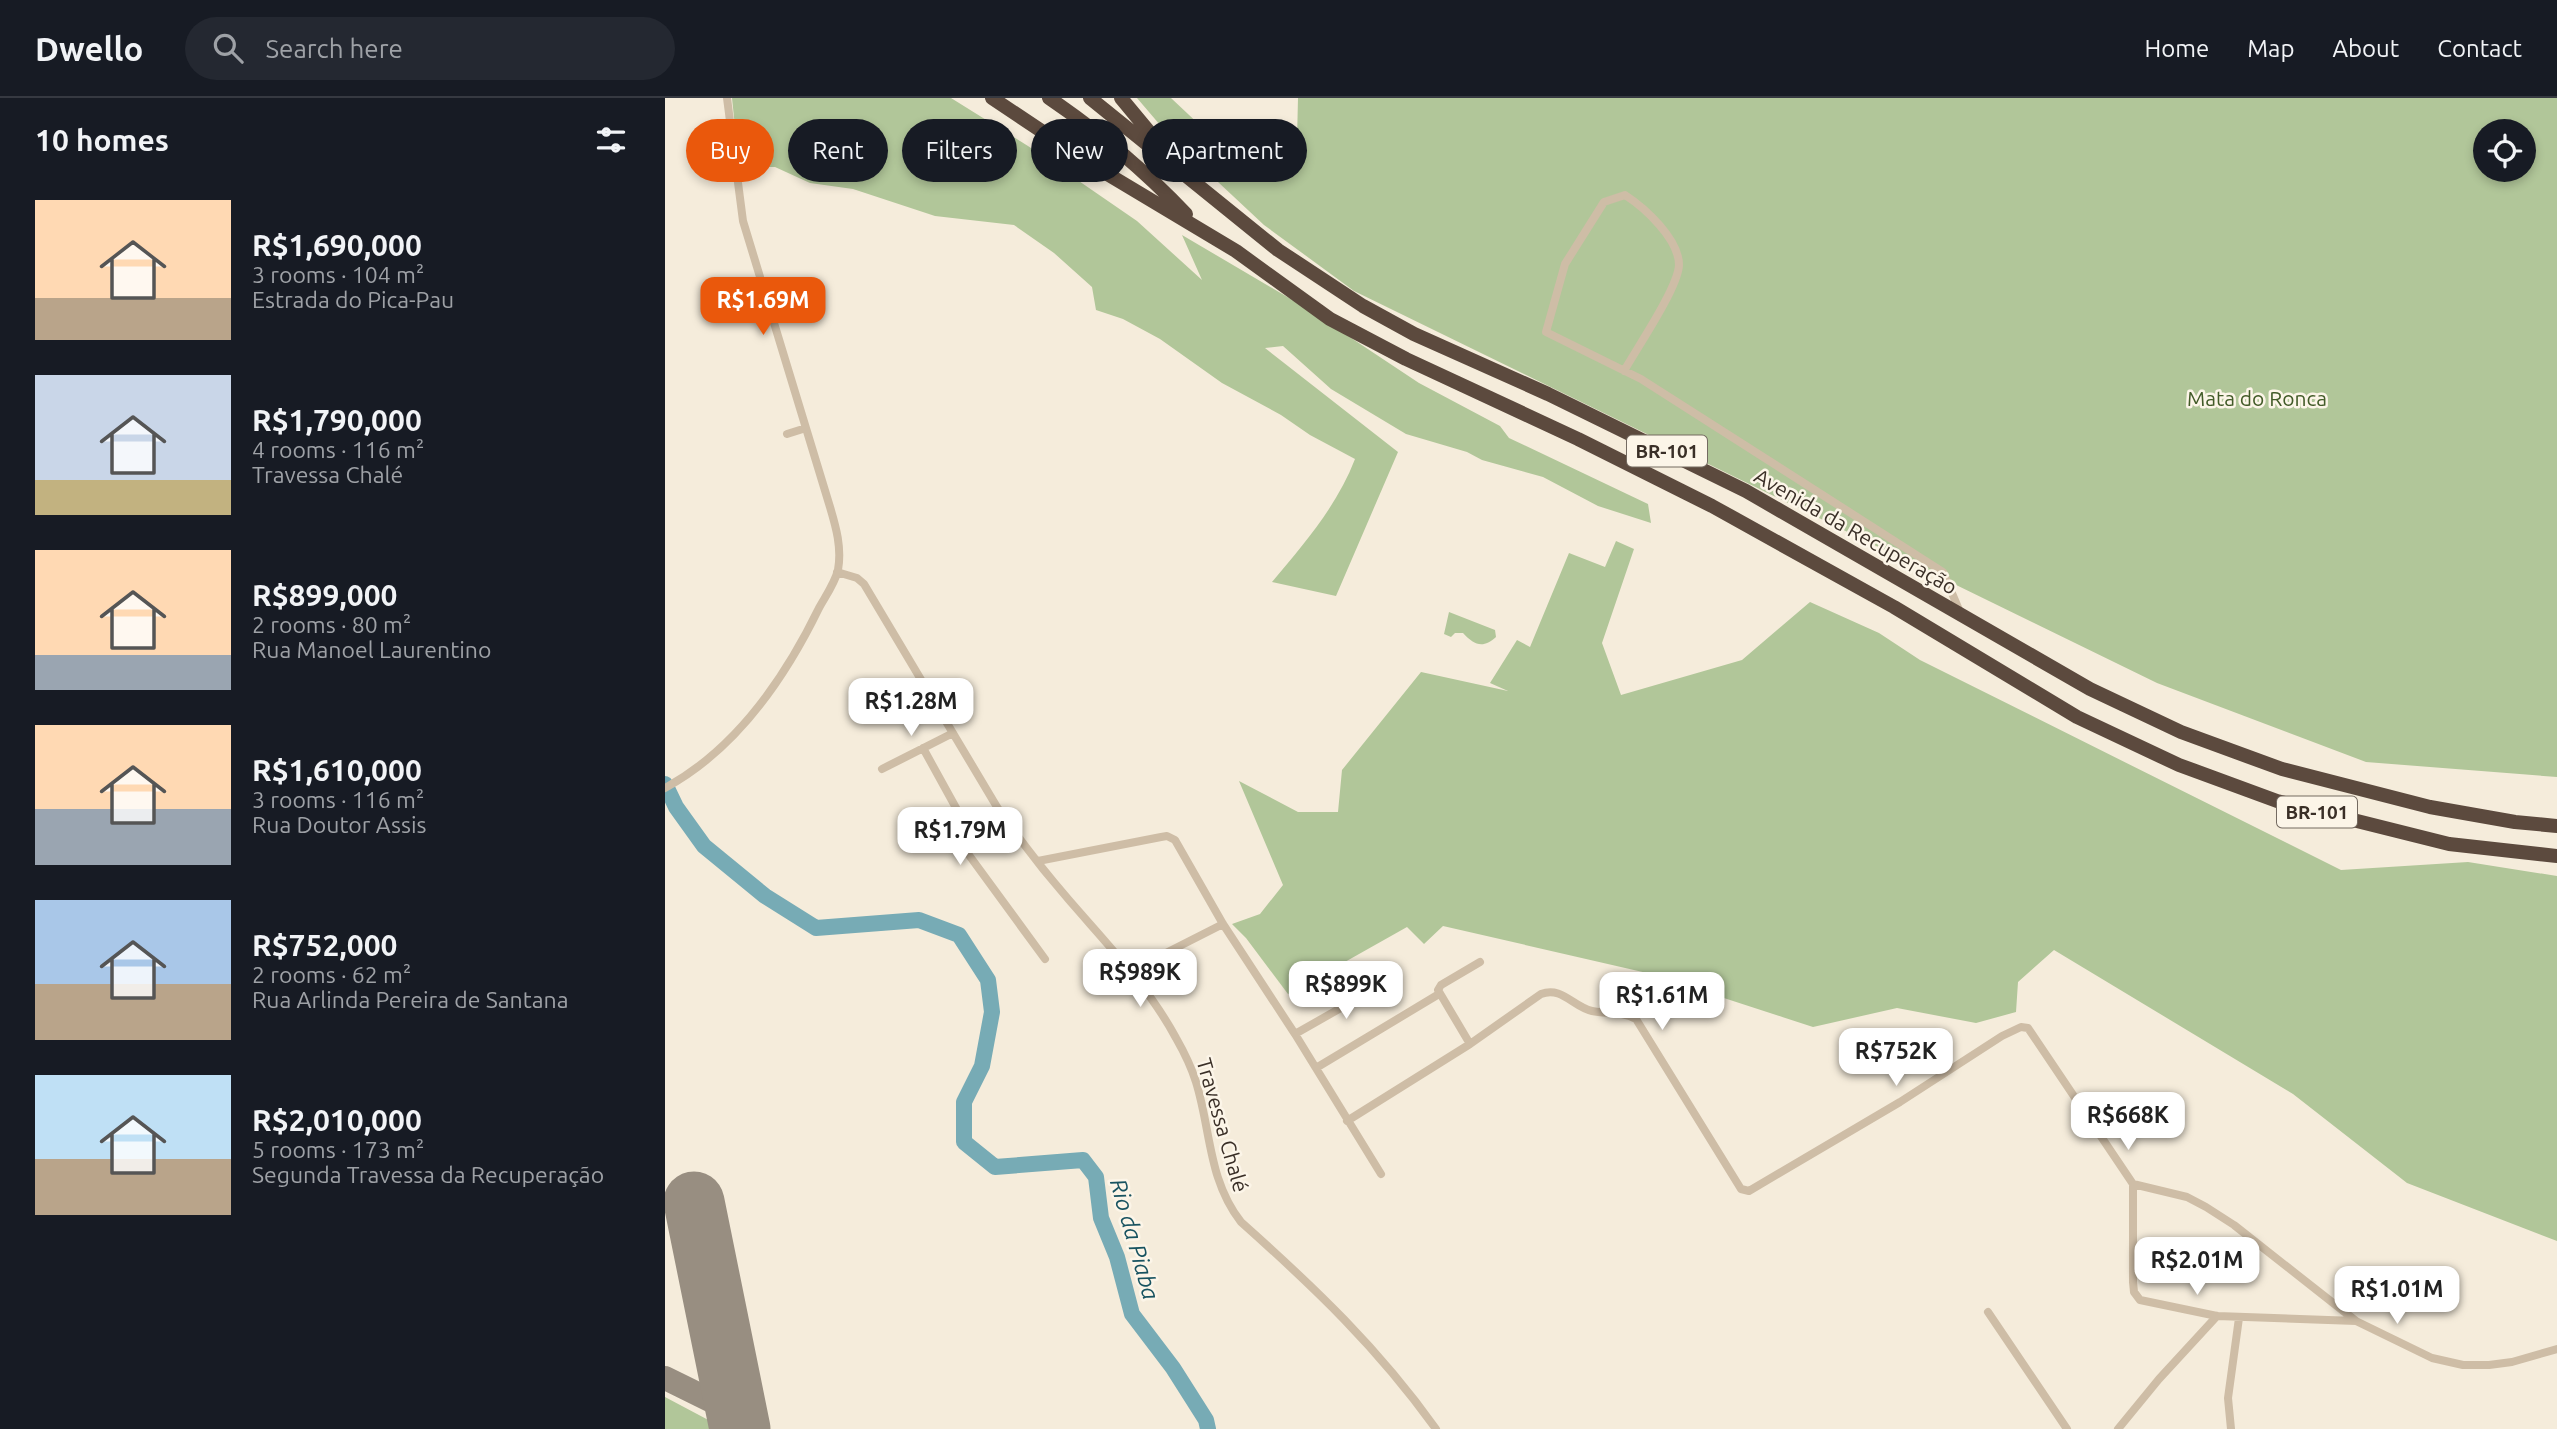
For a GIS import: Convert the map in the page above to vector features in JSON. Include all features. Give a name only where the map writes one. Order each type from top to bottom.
[{"type":"highway","points":[[992,98],[1126,186],[1196,226]]},
{"type":"highway","name":"BR-101","points":[[1049,98],[1119,149],[1151,178],[1196,226],[1237,251],[1329,319],[1406,359],[1578,439],[1713,506],[1894,607],[2090,723],[2179,765],[2277,801],[2449,844],[2557,856]]},
{"type":"highway","name":"BR-101","points":[[1090,98],[1142,140]]},
{"type":"highway","points":[[1121,98],[1142,124]]},
{"type":"highway","name":"Avenida da Recuperação","points":[[1194,182],[1278,250],[1363,306],[1414,334],[1548,394],[1746,491],[2069,678],[2112,700],[2181,732],[2321,781],[2430,807],[2494,819],[2557,826]]},
{"type":"street","points":[[665,788],[712,754],[746,720],[779,680],[802,642],[837,572],[838,536],[743,221],[727,98]]},
{"type":"street","points":[[1624,370],[1673,285],[1679,265],[1673,243],[1644,207],[1625,195],[1604,202],[1566,264],[1546,332],[1641,379],[1943,572],[1961,615]]},
{"type":"street","points":[[787,434],[806,428]]},
{"type":"street","name":"Travessa Chalé","points":[[837,572],[857,578],[870,592],[997,807],[1038,861],[1134,973],[1175,1035],[1196,1083],[1215,1172],[1230,1208],[1241,1222],[1321,1295],[1368,1343],[1436,1429]]},
{"type":"street","points":[[882,769],[953,733]]},
{"type":"street","points":[[923,748],[966,826],[966,851],[1045,958]]},
{"type":"street","points":[[1038,861],[1172,837],[1223,924],[1381,1174]]},
{"type":"street","points":[[1134,973],[1158,957],[1223,924]]},
{"type":"street","points":[[1316,1068],[1439,992],[1441,985],[1480,962]]},
{"type":"street","points":[[1295,1034],[1383,984]]},
{"type":"street","points":[[1439,992],[1470,1044]]},
{"type":"street","points":[[1347,1121],[1470,1044],[1541,994],[1552,992],[1588,1010],[1627,1014],[1636,1019],[1735,1180],[1744,1191],[1753,1190],[1900,1102],[2002,1036],[2021,1027],[2028,1028],[2133,1184],[2134,1292],[2140,1300],[2217,1317],[2356,1321]]},
{"type":"street","points":[[2133,1184],[2187,1197],[2206,1207],[2234,1225],[2356,1321],[2433,1357],[2463,1365],[2489,1365],[2512,1362],[2557,1349]]},
{"type":"street","points":[[1988,1311],[2067,1429]]},
{"type":"street","points":[[2119,1429],[2159,1379],[2217,1317]]},
{"type":"street","points":[[2231,1429],[2228,1398],[2239,1318]]},
{"type":"green space","points":[[732,98],[951,98],[985,119],[902,119],[902,182],[1017,182],[1017,139],[1031,148],[1031,182],[1080,182],[1137,221],[1202,280],[1182,235],[1306,308],[1419,383],[1500,426],[1509,438],[1648,504],[1651,523],[1598,506],[1543,477],[1406,434],[1331,389],[1283,346],[1265,348],[1398,452],[1336,596],[1272,582],[1329,509],[1355,459],[1222,383],[1160,339],[1123,319],[1096,310],[1092,287],[1054,253],[1014,225],[935,216],[853,189],[808,182],[888,182],[888,119],[788,119],[788,173],[774,167],[774,119],[734,119]]},
{"type":"green space","name":"Mata do Ronca","points":[[1137,98],[1171,98],[1193,119],[1155,119]]},
{"type":"green space","name":"Mata do Ronca","points":[[1298,98],[2557,98],[2557,777],[2366,762],[2157,683],[1354,291],[1264,225],[1218,182],[1307,182],[1307,119],[1298,119]]},
{"type":"green space","points":[[1616,541],[1634,549],[1602,643],[1621,695],[1742,660],[1810,602],[1879,633],[1920,660],[2341,870],[2468,862],[2557,876],[2557,1241],[2407,1183],[2293,1094],[2054,950],[2018,982],[2016,1012],[1976,1023],[1897,1008],[1813,1027],[1647,973],[1443,926],[1424,944],[1407,927],[1288,994],[1246,938],[1232,924],[1260,914],[1283,885],[1239,781],[1298,812],[1338,812],[1342,770],[1421,672],[1508,691],[1490,683],[1517,640],[1530,647],[1569,553],[1605,567]]},
{"type":"green space","points":[[1449,612],[1495,630],[1496,637],[1487,643],[1479,644],[1463,633],[1455,633],[1451,637],[1444,634]]},
{"type":"green space","points":[[665,1397],[714,1423],[711,1429],[665,1429]]},
{"type":"waterway","name":"Rio da Piaba","points":[[665,784],[676,807],[704,846],[765,896],[816,928],[919,920],[959,935],[988,980],[992,1012],[982,1066],[964,1102],[964,1142],[995,1167],[1083,1160],[1096,1177],[1101,1218],[1117,1257],[1132,1314],[1173,1368],[1206,1420],[1208,1429]]},
{"type":"taxiway","points":[[665,1378],[724,1407],[735,1405]]},
{"type":"runway","points":[[694,1202],[740,1429]]}]
